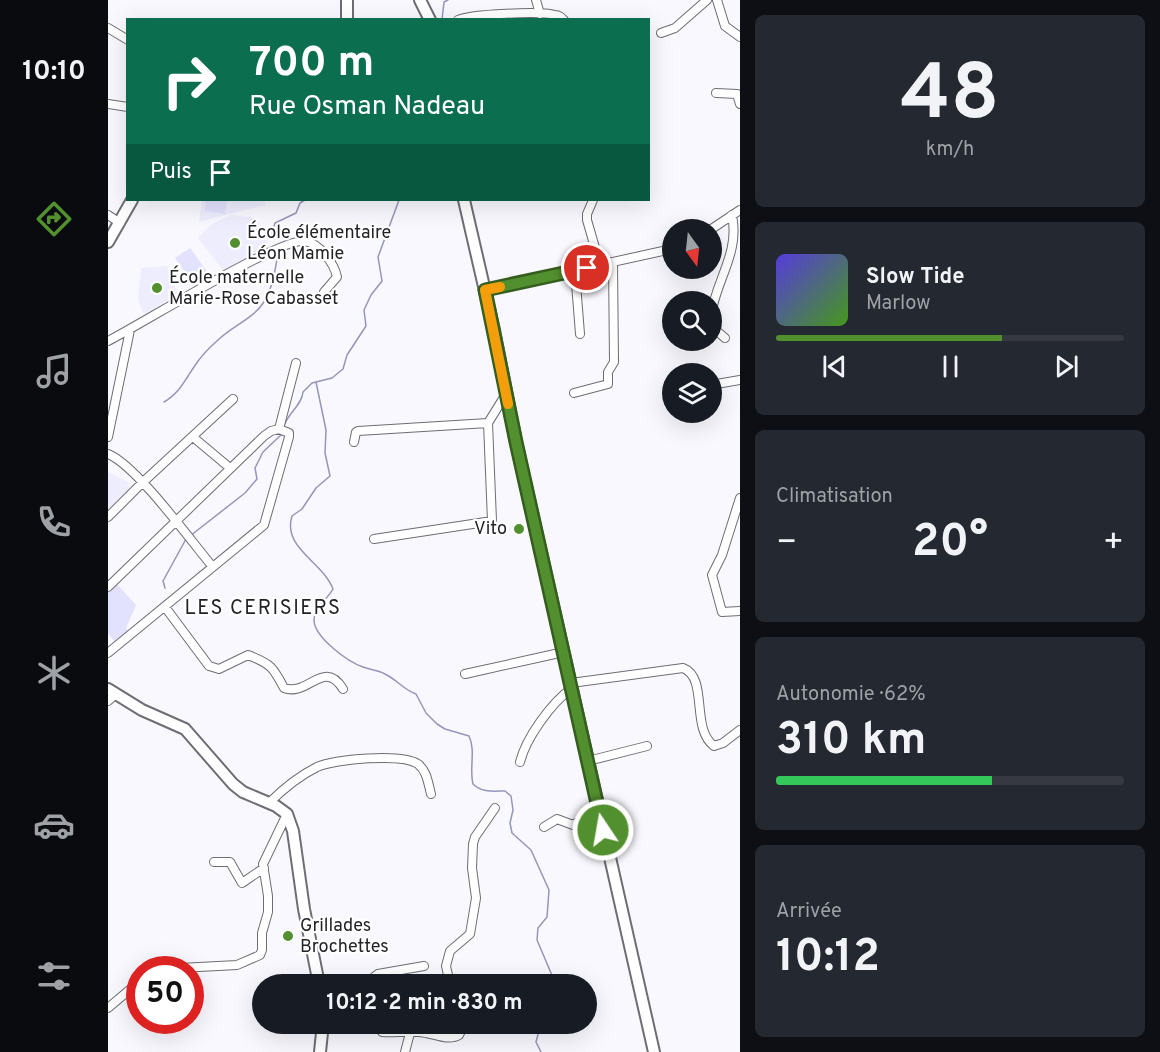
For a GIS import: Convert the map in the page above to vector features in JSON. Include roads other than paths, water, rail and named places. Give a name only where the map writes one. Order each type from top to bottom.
[{"type":"main road","points":[[346,0],[347,18]]},
{"type":"main road","points":[[420,0],[429,18]]},
{"type":"main road","points":[[108,242],[131,201]]},
{"type":"main road","points":[[464,201],[654,1052]]},
{"type":"main road","points":[[111,695],[185,729],[238,788],[287,814],[293,831],[304,909],[317,974]]},
{"type":"main road","points":[[320,1052],[322,1034]]},
{"type":"street","points":[[536,0],[540,14]]},
{"type":"street","points":[[661,33],[675,28],[707,0]]},
{"type":"street","points":[[717,0],[725,26],[740,38]]},
{"type":"street","points":[[464,18],[540,14],[557,15],[561,18]]},
{"type":"street","points":[[108,28],[126,39]]},
{"type":"street","points":[[716,93],[737,94],[740,104]]},
{"type":"street","points":[[108,104],[126,107]]},
{"type":"street","points":[[593,201],[587,220],[600,265]]},
{"type":"street","points":[[722,222],[740,210]]},
{"type":"street","points":[[108,215],[120,223]]},
{"type":"street","points":[[718,291],[730,272],[735,259],[738,226],[732,215]]},
{"type":"street","points":[[108,341],[237,269],[290,243],[303,241],[321,250],[337,277],[324,292]]},
{"type":"street","points":[[485,290],[662,251]]},
{"type":"street","points":[[574,393],[608,384],[608,372],[614,362],[613,262]]},
{"type":"street","points":[[575,271],[580,334]]},
{"type":"street","points":[[108,437],[130,330]]},
{"type":"street","points":[[279,429],[296,363]]},
{"type":"street","points":[[722,383],[740,380]]},
{"type":"street","points":[[374,539],[492,521],[488,423],[506,394]]},
{"type":"street","points":[[108,517],[233,399]]},
{"type":"street","points":[[354,442],[358,430],[488,423]]},
{"type":"street","points":[[108,587],[264,436],[279,429],[289,433],[264,525],[108,653]]},
{"type":"street","points":[[193,437],[230,468]]},
{"type":"street","points":[[108,454],[115,457],[142,483],[212,566]]},
{"type":"street","points":[[740,498],[722,555],[712,574],[722,612],[740,611]]},
{"type":"street","points":[[165,607],[209,666],[219,669],[248,655],[262,660],[274,669],[284,688],[298,689],[319,678],[329,676],[337,679],[343,689]]},
{"type":"street","points":[[465,674],[564,652]]},
{"type":"street","points":[[520,762],[527,740],[571,686],[683,668],[690,671],[697,682],[698,708],[710,744],[714,746],[723,743],[740,730]]},
{"type":"street","points":[[588,760],[647,746]]},
{"type":"street","points":[[269,803],[282,790],[320,766],[373,758],[405,759],[420,765],[428,779],[431,794]]},
{"type":"street","points":[[448,974],[446,966],[450,951],[470,934],[476,898],[472,868],[473,844],[475,837],[495,808]]},
{"type":"street","points":[[544,827],[557,819],[573,825],[599,809]]},
{"type":"street","points":[[204,967],[237,965],[260,955],[268,896],[264,860],[287,814]]},
{"type":"street","points":[[214,862],[230,862],[242,883],[264,868]]},
{"type":"street","points":[[378,974],[424,966]]},
{"type":"street","points":[[108,1008],[126,993]]},
{"type":"street","points":[[405,1052],[410,1034]]},
{"type":"street","points":[[432,1034],[455,1038],[460,1034]]},
{"type":"waterway","points":[[442,18],[444,2],[448,0]]},
{"type":"waterway","points":[[272,234],[275,223],[296,213],[300,203],[303,201]]},
{"type":"waterway","points":[[399,201],[378,257],[382,281],[371,295],[364,310],[366,326],[347,355],[343,369],[332,378],[316,382],[326,430],[325,453],[330,476],[316,488],[302,509],[292,516],[290,527],[298,546],[328,579],[333,589],[318,607],[315,615],[315,627],[320,634],[349,660],[385,674],[416,694],[426,713],[437,724],[445,729],[469,736],[472,748],[473,784],[484,790],[505,791],[511,796],[512,833],[531,850],[549,890],[547,917],[538,928],[537,940],[551,974]]},
{"type":"waterway","points":[[164,402],[179,390],[209,348],[248,318],[264,302],[270,290],[278,254]]},
{"type":"waterway","points":[[284,426],[303,392],[316,382]]},
{"type":"waterway","points":[[190,536],[245,493],[257,479],[255,468],[263,452],[282,434]]},
{"type":"waterway","points":[[165,588],[163,581],[186,539]]},
{"type":"waterway","points":[[538,1034],[536,1042],[541,1052]]},
{"type":"place","name":"École élémentaire Léon Mamie","points":[[235,243]]},
{"type":"place","name":"École maternelle Marie-Rose Cabasset","points":[[157,288]]},
{"type":"place","name":"Vito","points":[[519,529]]},
{"type":"place","name":"Grillades Brochettes","points":[[288,936]]},
{"type":"district","name":"LES CERISIERS","points":[[263,609]]}]
